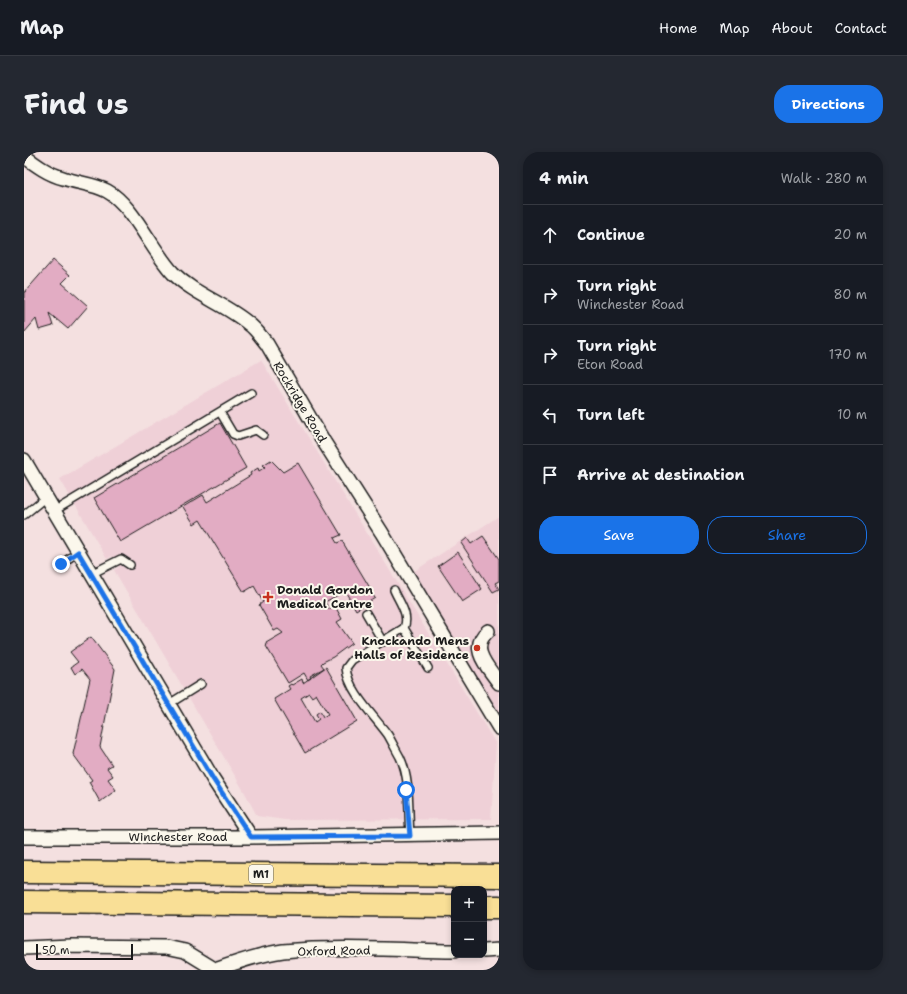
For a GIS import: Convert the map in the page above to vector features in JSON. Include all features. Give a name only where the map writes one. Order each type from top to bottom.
[{"type":"highway","name":"M1","points":[[28,871],[499,876]]},
{"type":"highway","points":[[24,902],[451,906]]},
{"type":"highway","points":[[24,917],[57,913],[95,903]]},
{"type":"highway","points":[[487,906],[499,906]]},
{"type":"street","name":"Rockridge Road","points":[[24,156],[49,173],[97,187],[114,196],[135,221],[159,256],[175,275],[207,298],[240,317],[257,333],[266,344],[324,442],[386,540],[499,728]]},
{"type":"street","points":[[24,460],[169,704],[251,837]]},
{"type":"street","points":[[488,631],[481,637],[479,644],[480,651],[482,657],[499,683]]},
{"type":"street","name":"Winchester Road","points":[[24,836],[410,836],[499,833]]},
{"type":"street","points":[[24,948],[71,946],[166,947],[185,951],[216,970]]},
{"type":"street","points":[[487,951],[499,950]]},
{"type":"street","name":"Oxford Road","points":[[216,970],[238,962],[282,951],[451,951]]},
{"type":"lane","points":[[54,511],[251,393]]},
{"type":"lane","points":[[220,412],[233,434],[238,436],[256,430],[263,435]]},
{"type":"lane","points":[[24,515],[46,497]]},
{"type":"lane","points":[[61,564],[78,552]]},
{"type":"lane","points":[[92,574],[121,558],[130,565]]},
{"type":"lane","points":[[394,590],[405,614],[407,622],[404,628],[352,660],[346,668],[346,673],[371,715],[388,736],[401,758],[406,776],[410,836]]},
{"type":"lane","points":[[366,613],[383,642]]},
{"type":"lane","points":[[404,628],[428,668]]},
{"type":"lane","points":[[169,704],[201,684]]},
{"type":"shaded area","name":"Donald Gordon Medical Centre","points":[[261,360],[496,744],[491,819],[285,820],[257,816],[114,570],[119,567],[112,556],[107,559],[60,479]]},
{"type":"shaded area","name":"Knockando Mens Halls of Residence","points":[[499,516],[499,721],[410,574]]},
{"type":"building","points":[[53,260],[70,275],[62,283],[88,306],[68,329],[49,313],[53,326],[39,330],[36,319],[24,333],[24,293]]},
{"type":"building","points":[[220,423],[246,468],[120,542],[94,498]]},
{"type":"building","points":[[271,460],[283,472],[298,463],[341,535],[334,538],[337,543],[342,541],[375,598],[356,610],[345,591],[325,602],[329,609],[335,606],[342,619],[337,622],[352,643],[333,657],[323,662],[321,664],[324,668],[310,676],[311,678],[308,680],[304,673],[288,683],[266,646],[266,643],[283,633],[278,629],[274,631],[259,605],[263,602],[254,586],[244,592],[200,520],[194,524],[183,507],[203,495],[207,502],[251,475],[250,473],[258,468],[259,471],[265,467],[263,465]]},
{"type":"building","points":[[483,536],[499,559],[499,581],[495,583],[499,589],[493,592],[461,543],[467,538],[471,544]]},
{"type":"building","points":[[458,552],[482,589],[462,602],[438,566]]},
{"type":"building","points":[[91,637],[115,669],[100,747],[112,765],[107,768],[113,776],[108,779],[116,790],[100,802],[89,782],[92,780],[73,754],[90,679],[82,669],[75,674],[71,667],[78,662],[70,652]]},
{"type":"building","points":[[326,667],[357,721],[305,753],[274,699],[290,689],[288,686],[291,684],[292,685],[302,679],[303,683]],"holes":[[[309,693],[312,697],[316,694],[328,714],[323,717],[320,711],[316,714],[319,719],[315,722],[301,698]]]},
{"type":"place","name":"Donald Gordon Medical Centre","points":[[268,597]]},
{"type":"place","name":"Knockando Mens Halls of Residence","points":[[477,648]]},
{"type":"route","points":[[61,564],[78,552],[127,632],[213,779],[251,837],[410,836],[406,790]]}]
